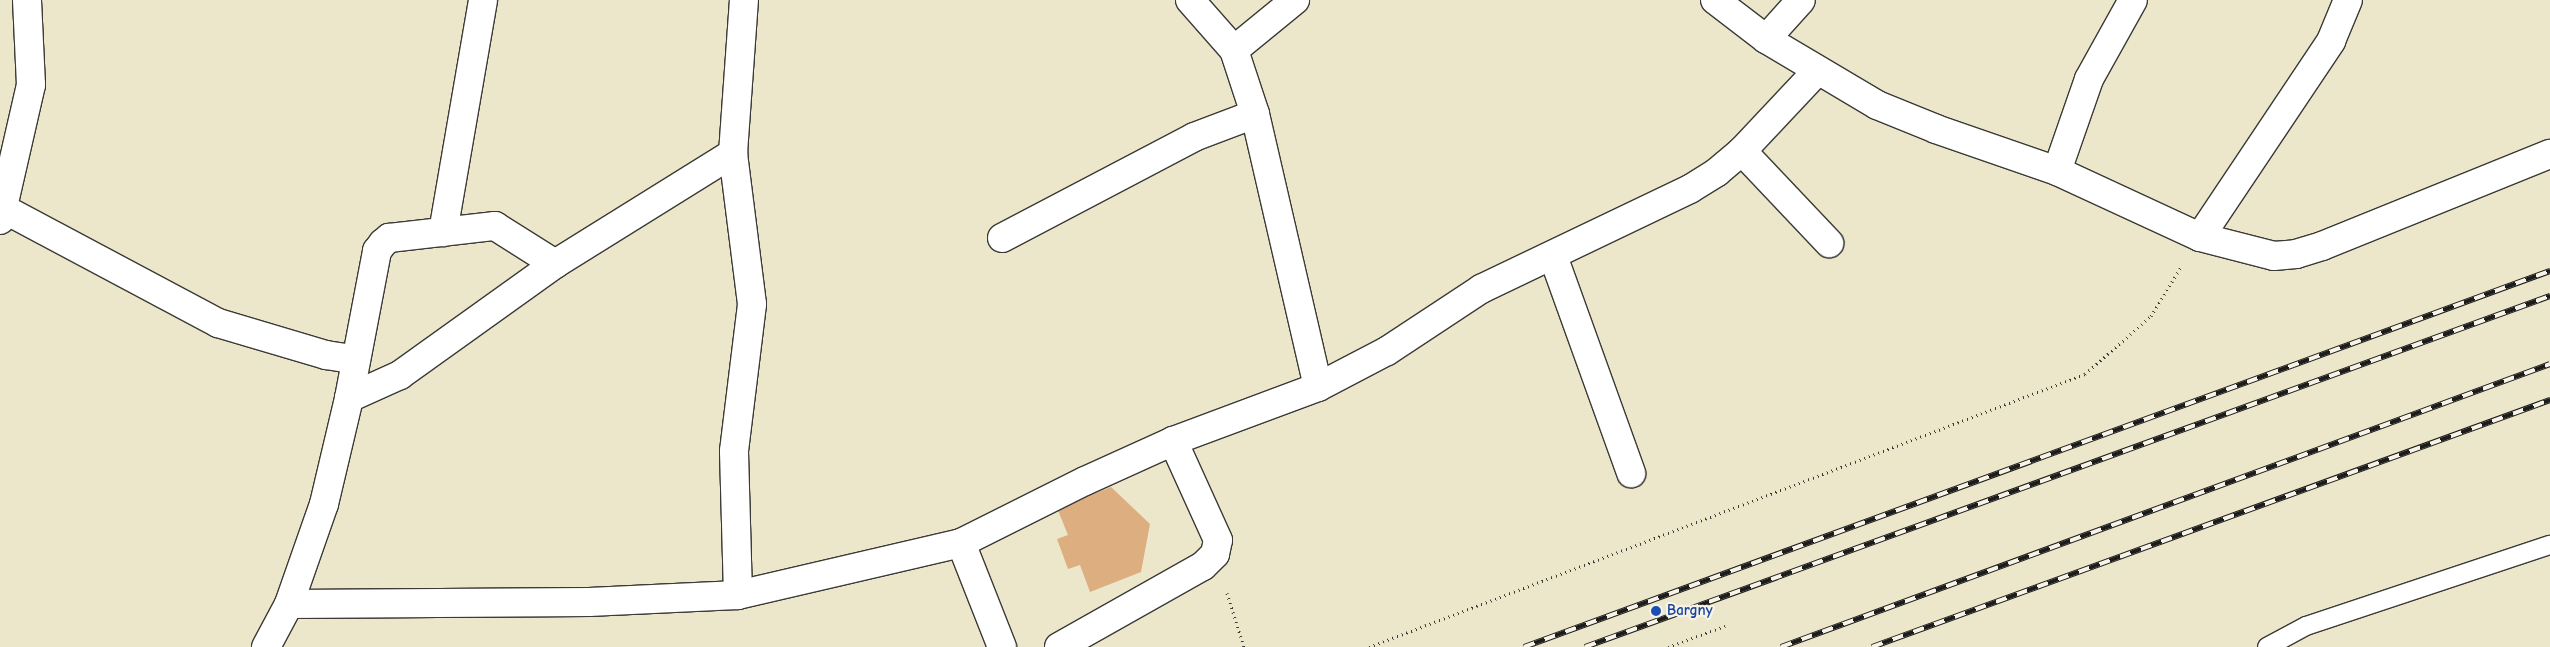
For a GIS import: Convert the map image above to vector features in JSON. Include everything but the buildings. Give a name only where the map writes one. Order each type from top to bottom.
[{"type":"street","points":[[28,0],[31,85],[1,212],[218,323],[326,355],[356,360]]},
{"type":"street","points":[[443,232],[483,0]]},
{"type":"street","points":[[738,595],[734,451],[752,304],[732,153],[744,0]]},
{"type":"street","points":[[1190,0],[1234,50],[1255,114],[1318,387]]},
{"type":"street","points":[[1234,50],[1295,0]]},
{"type":"street","points":[[1715,0],[1766,39],[1876,105],[2057,171],[2200,237],[2274,256],[2296,254],[2322,246],[2550,154]]},
{"type":"street","points":[[1766,39],[1801,0]]},
{"type":"street","points":[[2057,171],[2089,79],[2133,0]]},
{"type":"street","points":[[2200,237],[2332,41],[2348,0]]},
{"type":"street","points":[[289,604],[588,602],[738,595],[961,543],[1085,481],[1173,441],[1318,387],[1387,352],[1481,289],[1690,189],[1717,172],[1742,151],[1817,71]]},
{"type":"street","points":[[1002,238],[1194,137],[1255,114]]},
{"type":"street","points":[[1742,151],[1828,243]]},
{"type":"street","points":[[349,398],[400,375],[555,264],[732,153]]},
{"type":"street","points":[[266,647],[289,604],[324,504],[349,398],[377,252],[380,247],[389,238],[494,226],[555,264]]},
{"type":"street","points":[[1553,256],[1631,473]]},
{"type":"street","points":[[1059,647],[1203,566],[1215,554],[1218,540],[1173,441]]},
{"type":"street","points":[[961,543],[1002,647]]},
{"type":"lane","points":[[2267,647],[2306,626],[2550,545]]},
{"type":"path","points":[[1368,647],[1848,466],[2085,374],[2151,316],[2200,237]]},
{"type":"path","points":[[1215,554],[1244,647]]},
{"type":"path","points":[[1668,647],[1725,626]]},
{"type":"railway","points":[[1524,647],[2550,271]]},
{"type":"railway","points":[[1585,647],[2550,296]]},
{"type":"railway","points":[[1781,647],[2550,364]]},
{"type":"railway","points":[[1872,647],[2550,400]]},
{"type":"place","name":"Bargny","points":[[1656,611]]}]
